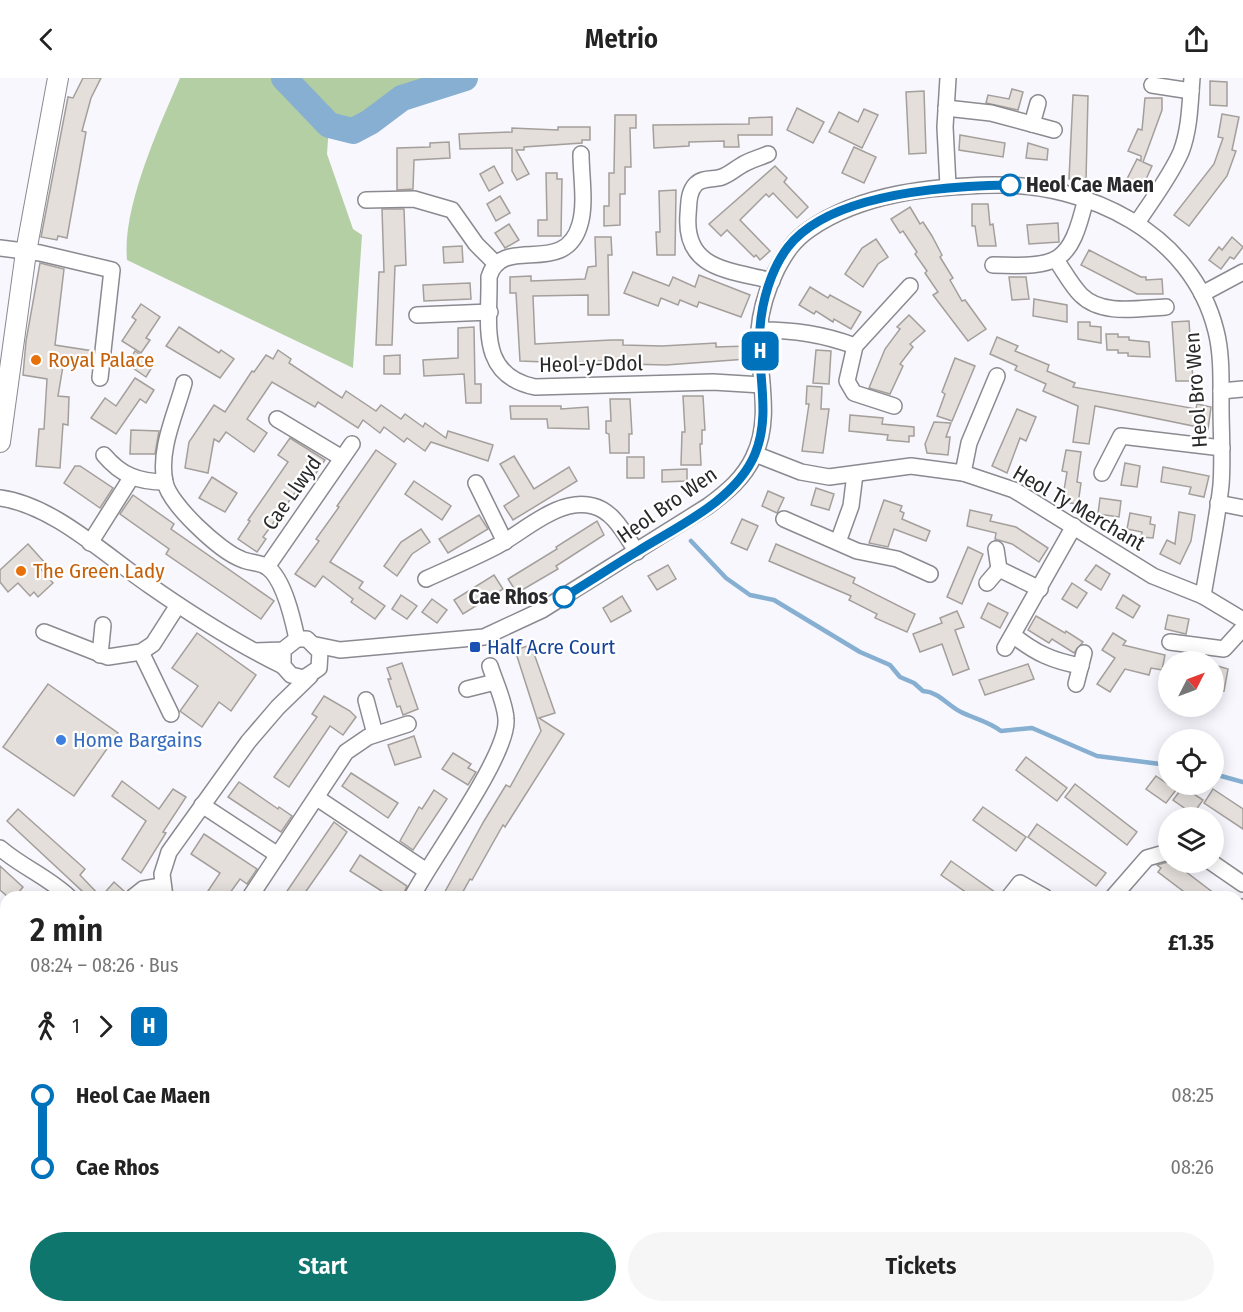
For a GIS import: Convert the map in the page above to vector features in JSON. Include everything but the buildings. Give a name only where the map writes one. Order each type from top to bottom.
[{"type":"main road","points":[[0,442],[26,252],[58,78]]},
{"type":"street","points":[[948,78],[946,108],[948,186]]},
{"type":"street","points":[[1137,223],[1167,178],[1181,151],[1187,126],[1192,85],[1152,85]]},
{"type":"street","points":[[1032,124],[1038,104]]},
{"type":"street","points":[[946,108],[991,113],[1054,130]]},
{"type":"street","points":[[366,200],[414,200],[452,210],[476,244],[496,264],[511,255],[547,256],[569,244],[581,222],[581,154]]},
{"type":"street","points":[[768,154],[722,177],[700,181],[695,185],[690,192],[688,238],[694,250],[705,260],[722,269],[772,280]]},
{"type":"street","name":"Heol Bro Wen","points":[[297,639],[307,639],[316,645],[340,650],[484,637],[542,610],[636,552],[728,491],[744,474],[755,454],[763,427],[759,330],[764,296],[788,247],[809,229],[834,215],[879,199],[948,186],[1014,185],[1047,189],[1086,198],[1137,223],[1170,249],[1202,294],[1217,332],[1222,448],[1218,503],[1203,596]]},
{"type":"street","points":[[993,265],[1036,266],[1056,260],[1068,249],[1078,231],[1086,198]]},
{"type":"street","points":[[0,248],[40,253],[112,270],[100,378]]},
{"type":"street","points":[[1056,260],[1080,294],[1094,305],[1117,309],[1166,307]]},
{"type":"street","name":"Heol-y-Ddol","points":[[496,264],[489,277],[491,350],[497,365],[505,375],[519,384],[535,387],[713,382],[762,385]]},
{"type":"street","points":[[1202,294],[1243,272]]},
{"type":"street","points":[[894,406],[858,395],[849,388],[847,381],[855,346],[910,286]]},
{"type":"street","points":[[417,315],[490,312]]},
{"type":"street","points":[[759,330],[795,330],[824,335],[855,346]]},
{"type":"street","points":[[963,473],[969,443],[997,376]]},
{"type":"street","points":[[184,383],[165,450],[165,482],[179,506],[224,549],[241,560],[267,567],[288,603],[297,639],[283,650],[252,651]]},
{"type":"street","points":[[1221,391],[1243,389]]},
{"type":"street","points":[[277,419],[342,458]]},
{"type":"street","points":[[1102,473],[1121,436],[1222,448]]},
{"type":"street","name":"Cae Llwyd","points":[[267,567],[352,444]]},
{"type":"street","name":"Heol Ty Merchant","points":[[755,454],[801,472],[830,477],[910,466],[963,473],[1014,490],[1153,576],[1203,596]]},
{"type":"street","points":[[104,455],[116,469],[131,478],[146,482],[165,482]]},
{"type":"street","points":[[838,542],[851,506],[855,474]]},
{"type":"street","points":[[90,543],[131,478]]},
{"type":"street","points":[[476,483],[505,542]]},
{"type":"street","points":[[0,498],[21,501],[48,513],[178,605],[297,678],[314,672],[321,660],[316,645]]},
{"type":"street","points":[[1218,503],[1243,508]]},
{"type":"street","points":[[426,579],[505,542],[543,517],[583,504],[595,506],[608,514],[636,552]]},
{"type":"street","points":[[784,519],[857,550],[897,559],[930,574]]},
{"type":"street","points":[[1074,526],[1009,642],[1057,661],[1083,660],[1076,684]]},
{"type":"street","points":[[987,583],[999,569],[996,549]]},
{"type":"street","points":[[999,569],[1040,589]]},
{"type":"street","points":[[1203,596],[1243,620]]},
{"type":"street","points":[[44,632],[62,637],[108,657],[141,652],[153,644],[178,605]]},
{"type":"street","points":[[100,655],[103,625]]},
{"type":"street","points":[[1170,642],[1224,649],[1243,628]]},
{"type":"street","points":[[278,707],[287,671],[283,650]]},
{"type":"street","points":[[142,891],[163,891],[163,867],[169,852],[248,742],[278,707],[340,650]]},
{"type":"street","points":[[141,652],[171,714]]},
{"type":"street","points":[[415,891],[425,870],[477,791],[503,739],[506,719],[490,666]]},
{"type":"street","points":[[467,689],[495,682]]},
{"type":"street","points":[[366,700],[375,734]]},
{"type":"street","points":[[254,891],[346,752],[375,734],[408,724]]},
{"type":"street","points":[[317,798],[425,870]]},
{"type":"street","points":[[202,805],[278,855]]},
{"type":"street","points":[[0,848],[17,863],[39,873],[62,891]]},
{"type":"street","points":[[1118,891],[1147,858],[1158,855]]},
{"type":"street","points":[[1224,871],[1243,884]]},
{"type":"street","points":[[1014,891],[1020,883],[1034,891]]},
{"type":"green space","points":[[180,78],[284,78],[329,125],[327,154],[353,229],[362,235],[353,368],[127,260],[130,216],[136,192]]},
{"type":"green space","points":[[284,78],[465,78],[402,98],[370,122],[353,131],[329,125]]},
{"type":"waterway","points":[[284,78],[329,125],[353,131],[370,122],[402,98],[465,78]]},
{"type":"waterway","points":[[691,541],[726,578],[750,595],[774,600],[860,652],[890,665],[900,677],[914,683],[923,691],[938,696],[961,712],[1001,731],[1032,728],[1097,756],[1158,764]]},
{"type":"waterway","points":[[1224,777],[1243,782]]},
{"type":"bus line","name":"H","points":[[564,597],[682,524],[728,491],[744,474],[755,454],[763,427],[759,330],[764,296],[788,247],[809,229],[834,215],[879,199],[948,186],[1010,185]]},
{"type":"place","name":"Heol Cae Maen","points":[[1010,185]]},
{"type":"place","name":"Royal Palace","points":[[36,360]]},
{"type":"place","name":"The Green Lady","points":[[21,571]]},
{"type":"place","name":"Cae Rhos","points":[[564,597]]},
{"type":"place","name":"Half Acre Court","points":[[475,647]]},
{"type":"place","name":"Home Bargains","points":[[61,740]]}]
